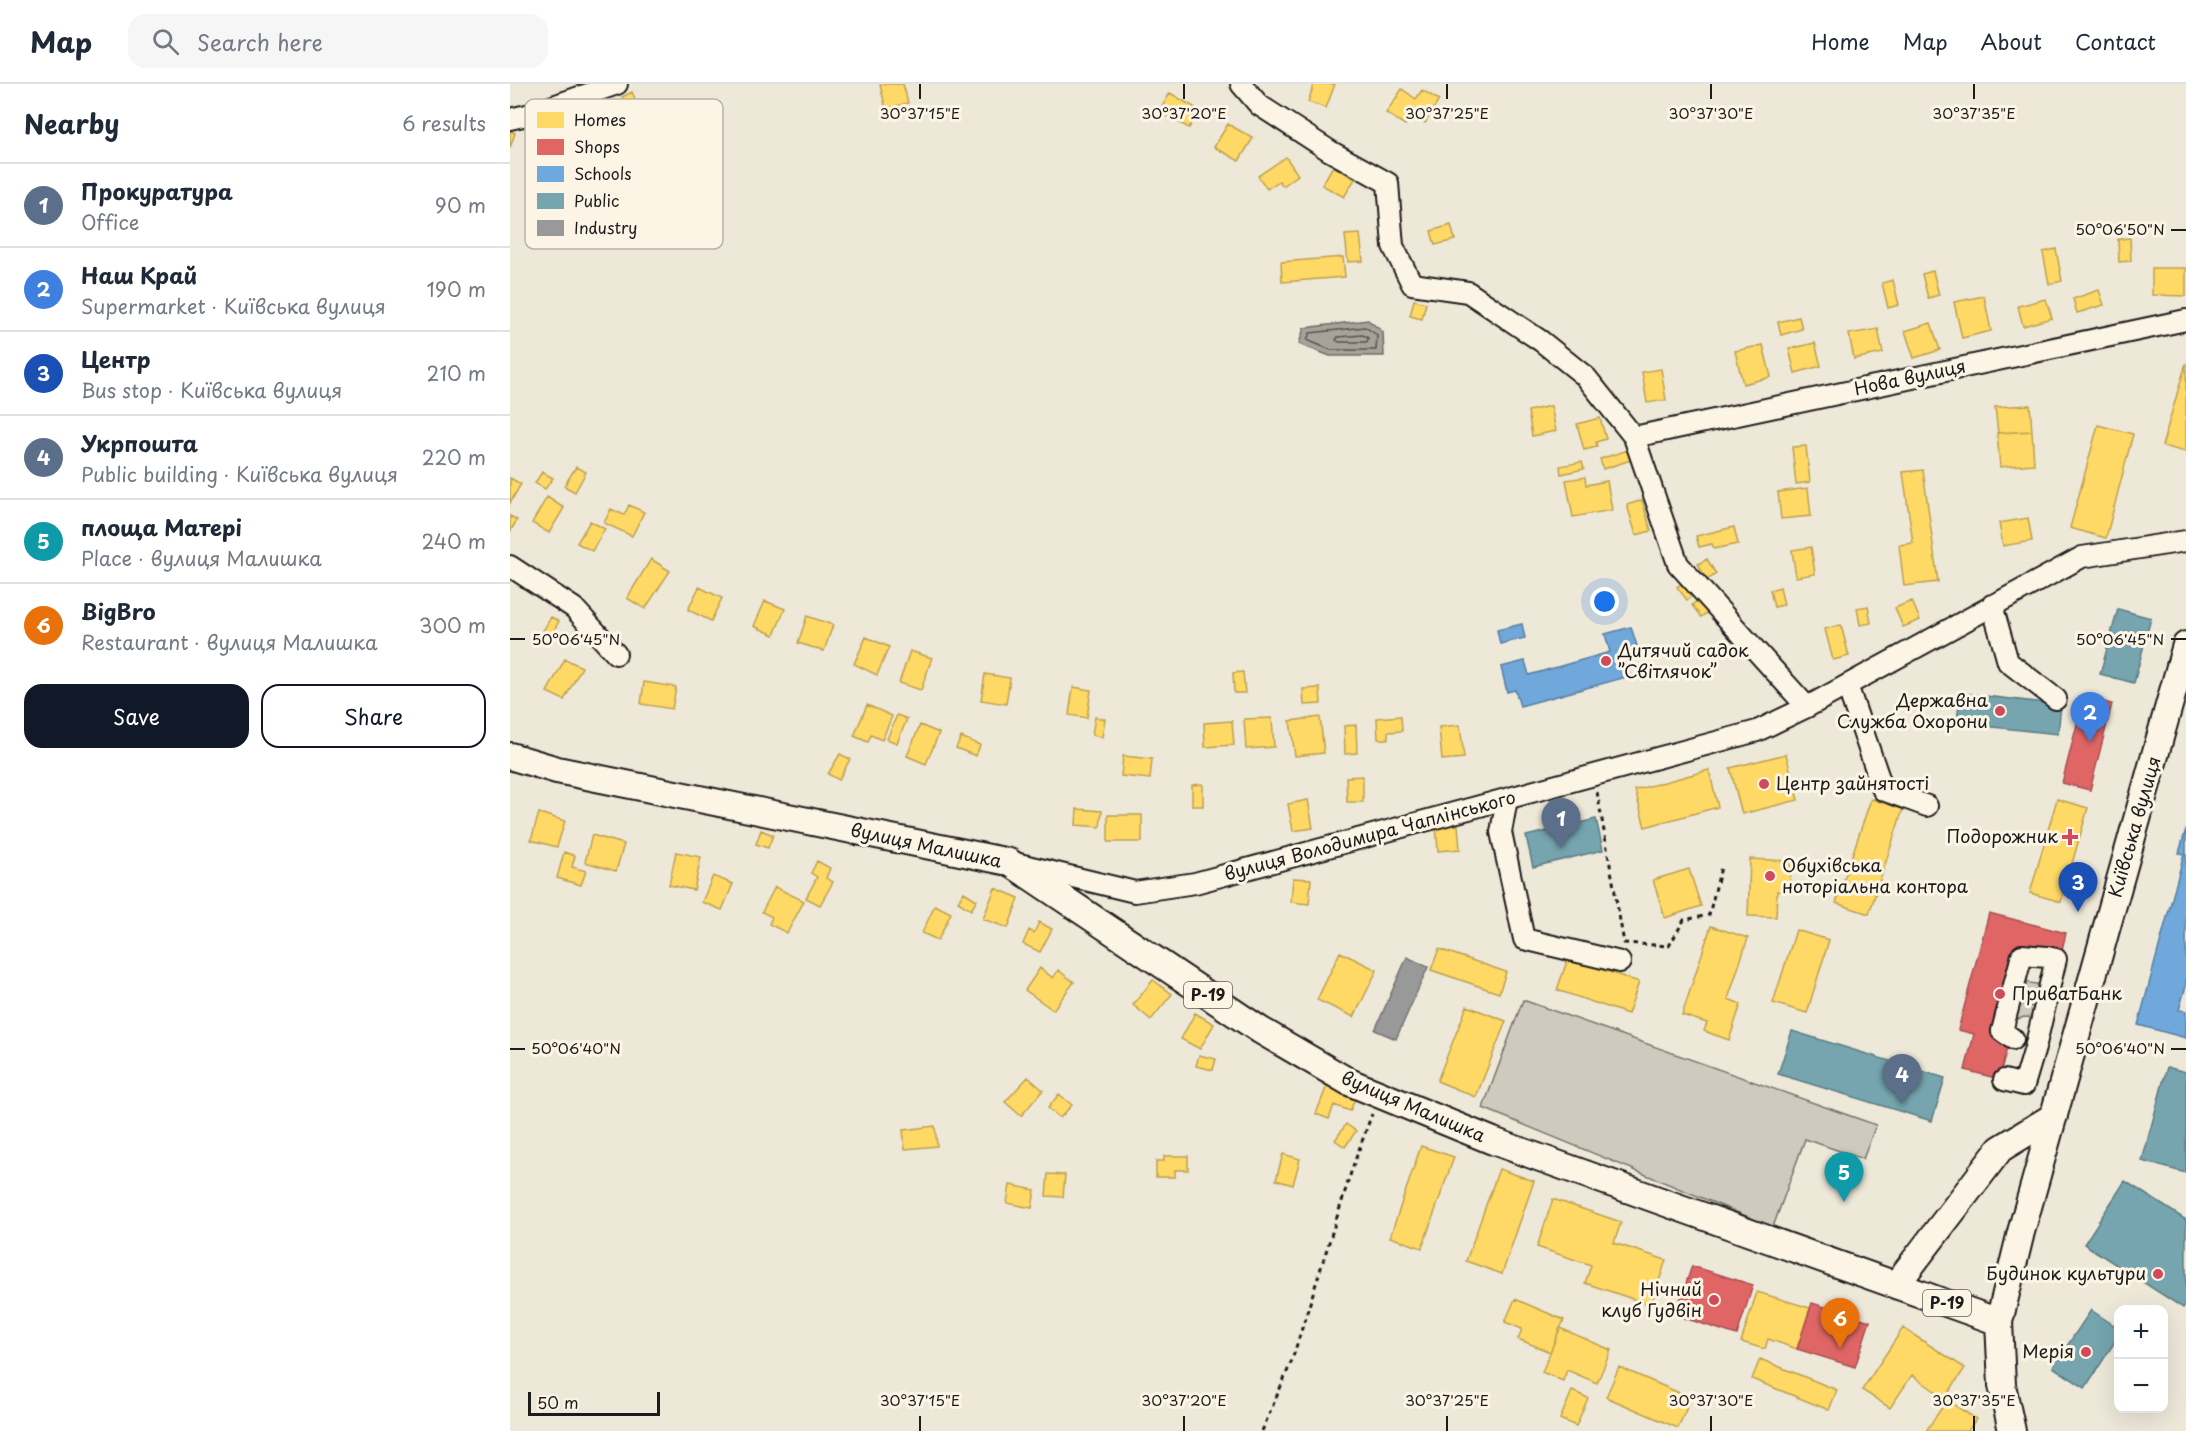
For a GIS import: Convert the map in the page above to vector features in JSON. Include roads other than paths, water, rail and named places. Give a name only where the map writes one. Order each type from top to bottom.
[{"type":"main road","name":"Київська вулиця","points":[[2013,1431],[2002,1385],[1999,1322],[2021,1232],[2186,645]]},
{"type":"main road","name":"вулиця Малишка","points":[[510,756],[557,770],[1009,862],[1260,1030],[1349,1082],[1492,1141],[1999,1322]]},
{"type":"main road","points":[[1896,1285],[2000,1149],[2054,1116]]},
{"type":"street","points":[[573,99],[617,84]]},
{"type":"street","points":[[1241,84],[1259,105],[1330,151],[1388,183],[1393,246],[1412,285],[1468,292],[1541,341],[1586,377],[1634,437],[1678,564],[1807,707]]},
{"type":"street","points":[[510,119],[525,115]]},
{"type":"street","name":"Нова вулиця","points":[[1634,437],[2186,320]]},
{"type":"street","name":"вулиця Володимира Чаплінського","points":[[1009,862],[1136,892],[1195,883],[1594,776],[1757,731],[1807,707],[2082,557],[2186,541]]},
{"type":"street","points":[[510,566],[574,608],[616,654]]},
{"type":"street","points":[[1992,605],[2008,662],[2056,699]]},
{"type":"street","points":[[1847,685],[1883,790],[1927,806]]},
{"type":"street","points":[[1507,799],[1501,832],[1524,939],[1620,962]]},
{"type":"street","points":[[2004,1080],[2024,1084],[2056,960],[2022,955],[2002,1031],[2013,1040]]},
{"type":"water","points":[[1368,320],[1383,332],[1384,356],[1330,356],[1299,344],[1304,328]]},
{"type":"place","name":"Дитячий садок ”Світлячок”","points":[[1606,661]]},
{"type":"place","name":"Державна Служба Охорони","points":[[2000,711]]},
{"type":"place","name":"Наш Край","points":[[2090,742]]},
{"type":"place","name":"Центр зайнятості","points":[[1764,784]]},
{"type":"place","name":"Подорожник","points":[[2070,837]]},
{"type":"place","name":"Прокуратура","points":[[1561,848]]},
{"type":"place","name":"Обухівська ноторіальна контора","points":[[1770,876]]},
{"type":"place","name":"Центр","points":[[2078,912]]},
{"type":"place","name":"ПриватБанк","points":[[2000,994]]},
{"type":"place","name":"Укрпошта","points":[[1902,1104]]},
{"type":"place","name":"площа Матері","points":[[1844,1202]]},
{"type":"place","name":"Будинок культури","points":[[2158,1274]]},
{"type":"place","name":"Нічний клуб Гудвін","points":[[1714,1300]]},
{"type":"place","name":"BigBro","points":[[1840,1348]]},
{"type":"place","name":"Мерія","points":[[2086,1352]]}]
